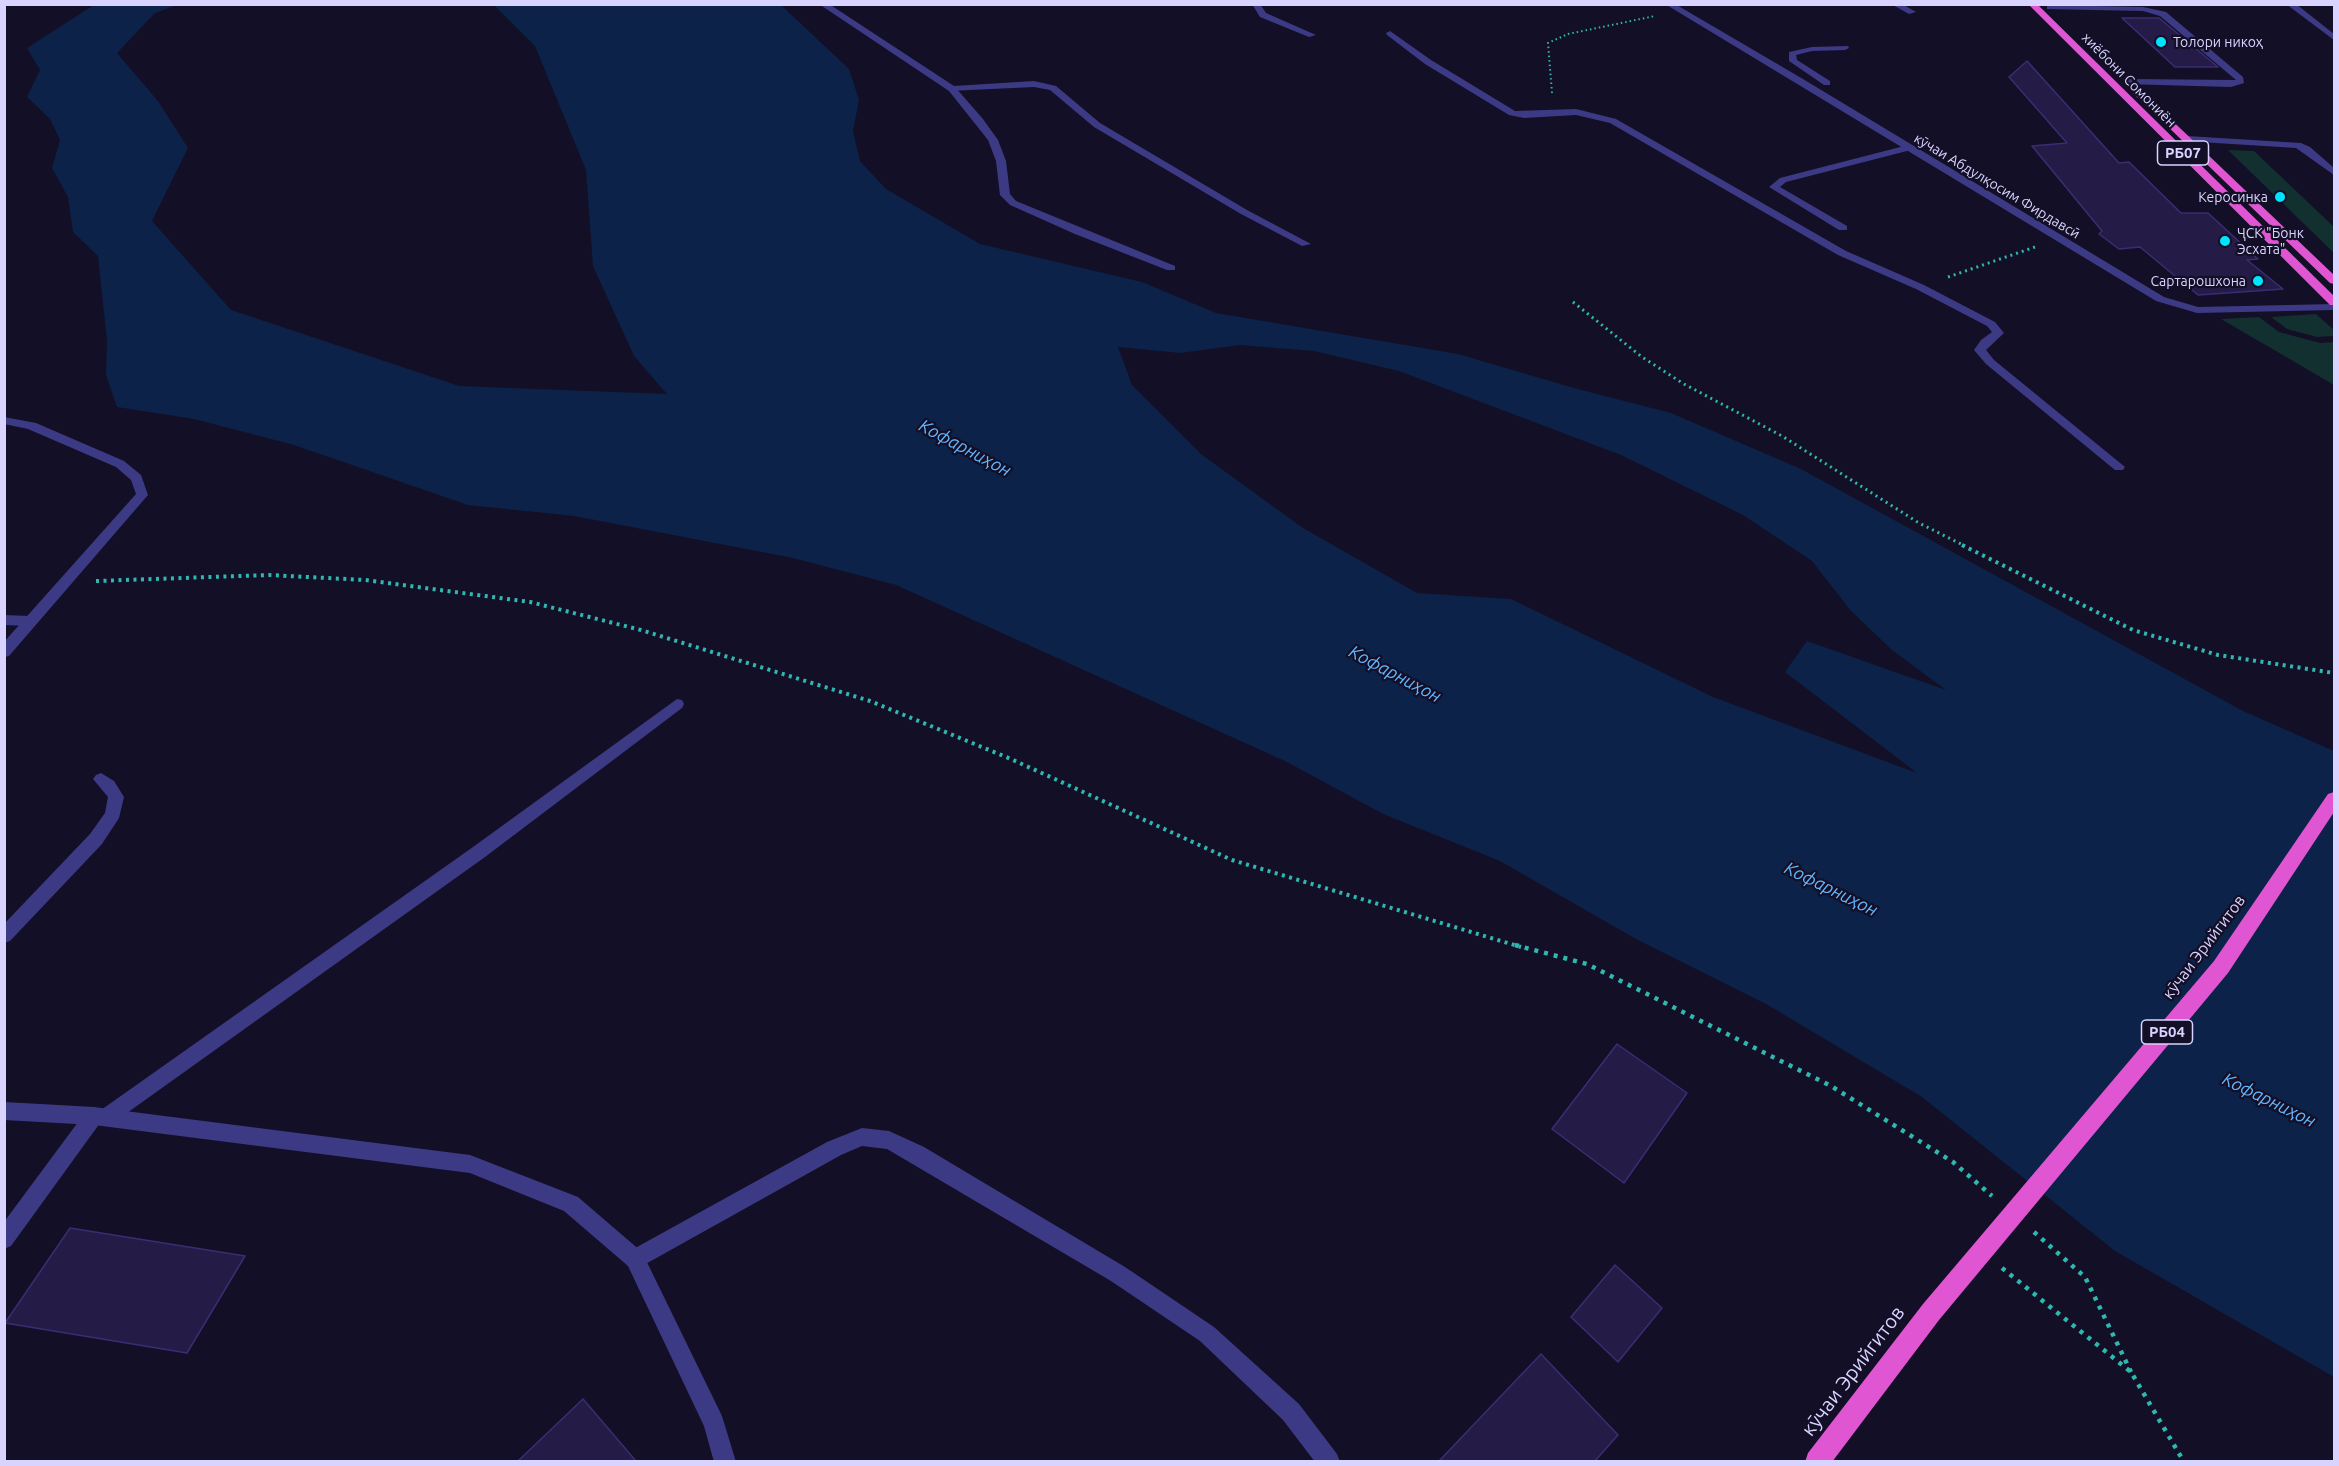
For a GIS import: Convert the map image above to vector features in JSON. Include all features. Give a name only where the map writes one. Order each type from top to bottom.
[{"type":"highway","name":"хиёбони Сомониён","points":[[2032,4],[2334,302]]},
{"type":"highway","name":"хиёбони Сомониён","points":[[2049,6],[2334,281]]},
{"type":"highway","name":"кӯчаи Эрийгитов","points":[[1817,1461],[1931,1312],[2221,967],[2334,799]]},
{"type":"street","points":[[822,4],[952,89],[993,140],[1001,161],[1005,195],[1013,202],[1079,232],[1171,268]]},
{"type":"street","points":[[1256,4],[1257,9],[1263,15],[1312,35]]},
{"type":"street","name":"кӯчаи Абдулқосим Фирдавсӣ","points":[[1669,4],[2160,299],[2197,310],[2334,307]]},
{"type":"street","points":[[1895,4],[1912,12]]},
{"type":"street","points":[[2290,4],[2334,38]]},
{"type":"street","points":[[2049,6],[2142,9],[2163,14],[2240,79],[2240,83],[2230,84],[2127,82]]},
{"type":"street","points":[[1390,33],[1428,62],[1512,113],[1524,115],[1553,112],[1585,113],[1612,121],[1842,253],[1920,287],[1991,324],[1998,333],[1985,342],[1980,350],[1985,356],[2119,467]]},
{"type":"street","points":[[1827,83],[1793,62],[1792,54],[1812,49],[1845,48]]},
{"type":"street","points":[[952,89],[1034,84],[1053,88],[1097,125],[1234,206],[1305,244]]},
{"type":"street","points":[[2187,140],[2298,145],[2307,148],[2334,172]]},
{"type":"street","points":[[1843,228],[1774,187],[1783,180],[1908,148]]},
{"type":"street","points":[[4,420],[32,426],[120,464],[136,478],[142,495],[4,652]]},
{"type":"street","points":[[4,620],[30,621]]},
{"type":"street","points":[[4,1239],[100,1117],[479,852],[677,704]]},
{"type":"street","points":[[4,936],[96,839],[113,814],[116,797],[109,785],[101,779]]},
{"type":"street","points":[[4,1111],[100,1117],[470,1164],[571,1203],[635,1259],[714,1424],[725,1461]]},
{"type":"street","points":[[635,1259],[834,1148],[862,1137],[889,1140],[917,1154],[1118,1274],[1207,1334],[1291,1412],[1329,1461]]},
{"type":"path","points":[[1553,112],[1548,43],[1568,34],[1679,11]]},
{"type":"path","points":[[1920,287],[2036,246],[2053,235]]},
{"type":"path","points":[[1573,303],[1642,357],[1684,384],[1782,436],[1919,523],[2133,630],[2218,655],[2334,673]]},
{"type":"path","points":[[66,582],[269,575],[365,580],[530,602],[641,630],[870,700],[1011,759],[1232,860],[1504,942],[1587,964],[1831,1086],[1953,1162],[1997,1200]]},
{"type":"path","points":[[2032,1231],[2085,1277],[2131,1372],[2184,1461]]},
{"type":"path","points":[[1983,1252],[2131,1372]]},
{"type":"green space","points":[[2228,150],[2254,151],[2334,227],[2334,253]]},
{"type":"green space","points":[[2316,314],[2334,330],[2334,336],[2317,337],[2287,329],[2271,317]]},
{"type":"green space","points":[[2259,317],[2279,332],[2320,343],[2334,342],[2334,385],[2221,319]]},
{"type":"water","name":"Кофарниҳон","points":[[94,5],[177,5],[155,13],[117,53],[158,101],[188,148],[152,221],[231,310],[459,386],[667,394],[634,356],[593,266],[586,170],[535,46],[494,5],[781,5],[849,69],[859,100],[853,131],[860,161],[886,189],[980,244],[1142,282],[1216,313],[1458,354],[1574,388],[1671,413],[1801,469],[2243,711],[2334,751],[2334,1377],[2115,1251],[1922,1097],[1766,1004],[1636,939],[1500,861],[1383,814],[1287,762],[896,585],[793,558],[574,516],[468,505],[294,445],[194,419],[117,407],[106,375],[107,341],[98,256],[73,232],[68,197],[52,168],[60,140],[50,119],[27,97],[40,70],[27,48]],"holes":[[[1240,345],[1314,351],[1399,371],[1621,455],[1743,515],[1812,561],[1851,611],[1892,650],[1946,690],[1807,641],[1785,672],[1917,773],[1713,697],[1511,599],[1417,593],[1303,528],[1201,454],[1132,385],[1118,347],[1180,353]]]},
{"type":"building","points":[[2122,18],[2159,18],[2218,67],[2175,67]]},
{"type":"building","points":[[2027,61],[2119,163],[2129,162],[2181,213],[2208,213],[2258,259],[2247,260],[2283,289],[2198,295],[2140,247],[2119,249],[2099,234],[2102,231],[2032,146],[2067,143],[2009,77]]},
{"type":"building","points":[[1617,1044],[1687,1093],[1624,1183],[1552,1129]]},
{"type":"building","points":[[70,1228],[245,1256],[187,1353],[5,1323]]},
{"type":"building","points":[[1615,1265],[1662,1308],[1618,1362],[1571,1317]]},
{"type":"building","points":[[1541,1354],[1618,1435],[1595,1461],[1439,1461]]},
{"type":"building","points":[[583,1399],[636,1461],[518,1461]]},
{"type":"place","name":"Толори никоҳ","points":[[2161,42]]},
{"type":"place","name":"Керосинка","points":[[2280,197]]},
{"type":"place","name":"ҶСК \"Бонк Эсхата\"","points":[[2225,241]]},
{"type":"place","name":"Сартарошхона","points":[[2258,281]]}]
